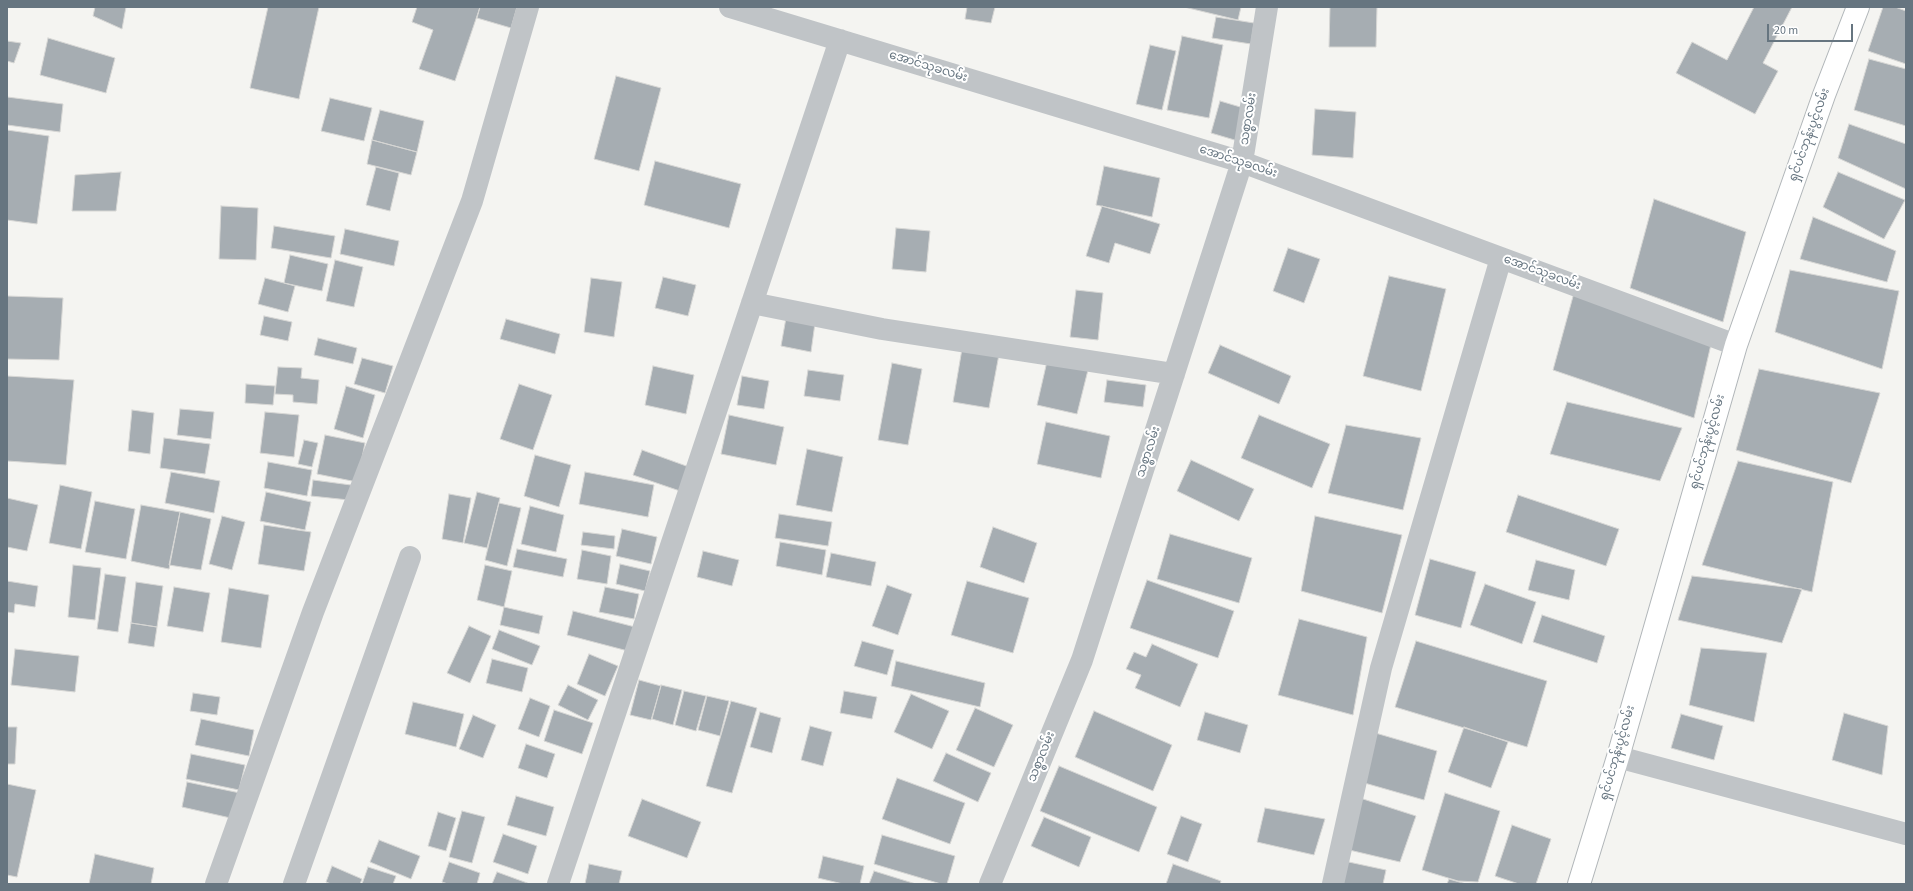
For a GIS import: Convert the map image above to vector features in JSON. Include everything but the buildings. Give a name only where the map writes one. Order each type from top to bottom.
[{"type":"street","points":[[216,884],[313,612],[472,201],[528,7]]},
{"type":"street","name":"အောင်သုခလမ်း","points":[[730,7],[1242,162],[1736,345]]},
{"type":"street","name":"သစ္စာလမ်း","points":[[990,884],[1082,660],[1242,162],[1267,7]]},
{"type":"street","name":"ရှင်ပင်ဘုန်းပွင့်လမ်း","points":[[1579,884],[1618,757],[1736,345],[1824,95],[1858,7]]},
{"type":"street","points":[[558,884],[840,40]]},
{"type":"street","points":[[1333,884],[1381,668],[1501,258]]},
{"type":"street","points":[[752,303],[882,329],[1174,374]]},
{"type":"street","points":[[294,884],[410,558]]},
{"type":"street","points":[[1618,757],[1906,834]]}]
